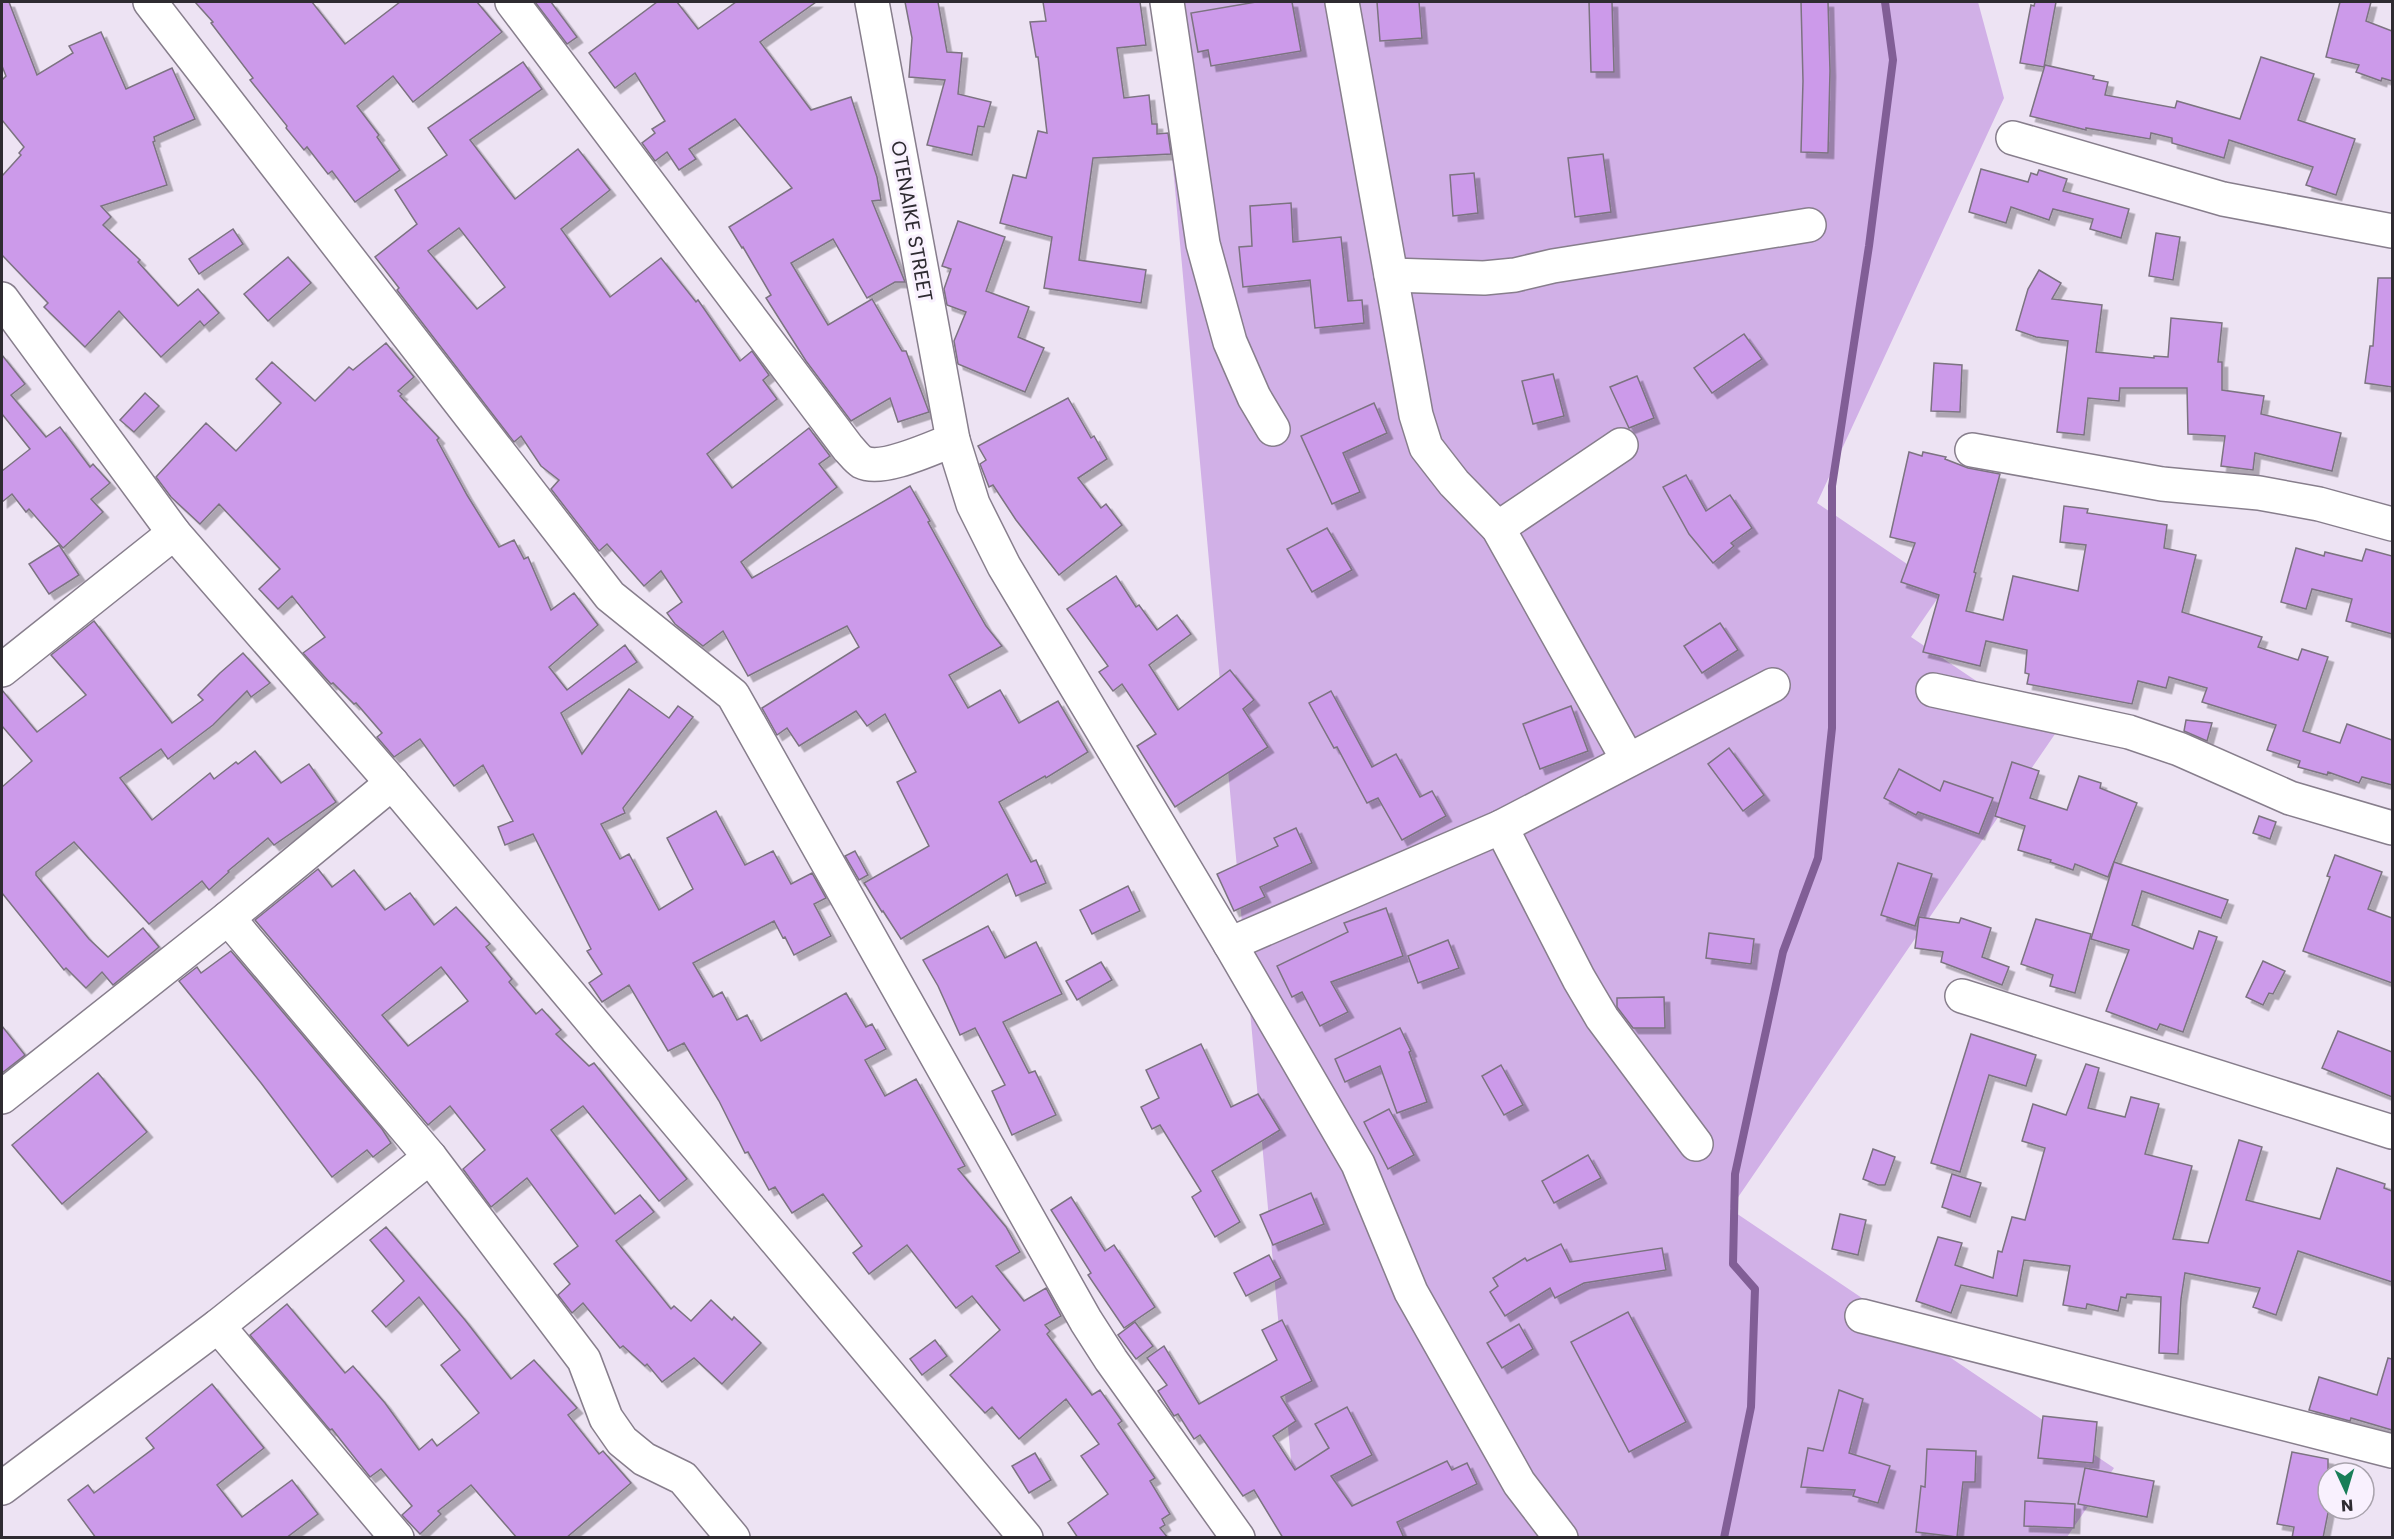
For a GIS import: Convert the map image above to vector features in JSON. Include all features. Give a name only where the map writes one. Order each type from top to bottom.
[{"type":"street","points":[[150,2],[610,596],[733,695],[1086,1321],[1111,1360],[1238,1538]]},
{"type":"street","points":[[512,2],[848,448],[861,462],[877,465],[898,460],[953,440]]},
{"type":"street","name":"OTENAIKE STREET","points":[[872,2],[953,440],[973,504],[1004,566],[1230,944],[1358,1164],[1412,1292],[1519,1483],[1561,1538]]},
{"type":"street","points":[[1167,2],[1203,244],[1230,342],[1254,397],[1274,429]]},
{"type":"street","points":[[1342,2],[1416,415],[1426,447],[1454,483],[1498,528],[1628,760]]},
{"type":"street","points":[[2013,138],[2223,199],[2392,231]]},
{"type":"street","points":[[1391,275],[1484,278],[1515,275],[1553,266],[1809,225]]},
{"type":"street","points":[[2,299],[174,533],[392,783],[1026,1538]]},
{"type":"street","points":[[1498,528],[1621,445]]},
{"type":"street","points":[[1972,450],[2162,484],[2259,493],[2319,504],[2392,524]]},
{"type":"street","points":[[2,670],[174,533]]},
{"type":"street","points":[[1230,944],[1501,827],[1773,685]]},
{"type":"street","points":[[1933,690],[2129,732],[2179,749],[2290,798],[2392,828]]},
{"type":"street","points":[[2,1097],[228,918],[392,783]]},
{"type":"street","points":[[1501,827],[1579,979],[1602,1018],[1696,1144]]},
{"type":"street","points":[[228,918],[430,1157],[584,1360],[606,1418],[622,1441],[644,1459],[683,1478],[733,1538]]},
{"type":"street","points":[[1962,996],[2392,1132]]},
{"type":"street","points":[[2,1488],[218,1326],[430,1157]]},
{"type":"street","points":[[1862,1316],[2392,1452]]},
{"type":"street","points":[[218,1326],[396,1538]]},
{"type":"shaded area","points":[[1158,2],[1978,2],[2004,98],[1817,503],[1944,589],[1911,637],[2055,734],[1730,1209],[2114,1468],[2067,1537],[1298,1537]]},
{"type":"building","points":[[2,2],[9,2],[37,75],[73,53],[69,46],[101,32],[126,89],[172,68],[195,119],[154,137],[153,142],[167,185],[101,206],[111,217],[103,225],[140,260],[138,262],[178,306],[198,289],[219,313],[204,326],[200,321],[161,357],[119,311],[85,347],[44,307],[48,303],[2,255],[2,176],[21,155],[19,153],[24,147],[2,120],[2,80],[6,76],[2,66]]},
{"type":"building","points":[[195,2],[312,2],[345,44],[400,2],[477,2],[502,32],[413,102],[393,76],[357,106],[379,135],[377,137],[400,170],[355,202],[332,171],[328,174],[307,147],[304,150],[286,128],[287,126],[250,80],[253,78],[211,23],[213,22]]},
{"type":"building","points":[[535,2],[551,2],[577,37],[567,44]]},
{"type":"building","points":[[657,2],[677,2],[698,29],[736,2],[816,2],[760,42],[811,110],[851,97],[877,177],[881,200],[872,201],[905,282],[895,282],[867,298],[833,239],[791,263],[828,325],[872,299],[902,351],[906,351],[929,412],[898,422],[890,398],[851,421],[806,361],[766,298],[771,295],[729,227],[792,188],[735,119],[689,149],[696,159],[679,170],[667,152],[655,161],[642,143],[655,133],[652,129],[665,121],[635,73],[615,88],[589,53]]},
{"type":"building","points":[[905,2],[938,2],[947,52],[962,53],[958,94],[991,102],[984,127],[978,126],[972,155],[927,145],[945,80],[909,77],[912,38]]},
{"type":"building","points":[[1043,2],[1140,2],[1146,45],[1117,48],[1124,98],[1149,95],[1152,124],[1157,124],[1157,134],[1168,133],[1171,154],[1093,158],[1079,260],[1146,270],[1141,303],[1044,288],[1052,237],[1000,223],[1013,175],[1026,178],[1038,131],[1047,133],[1038,57],[1036,57],[1030,22],[1046,21]]},
{"type":"building","points":[[1256,2],[1292,2],[1301,51],[1211,66],[1208,50],[1198,52],[1191,13]]},
{"type":"building","points":[[1377,2],[1419,2],[1422,38],[1380,41]]},
{"type":"building","points":[[1589,2],[1612,2],[1614,72],[1591,72]]},
{"type":"building","points":[[1801,2],[1828,2],[1830,71],[1828,153],[1801,152],[1803,81]]},
{"type":"building","points":[[2035,2],[2056,2],[2044,67],[2020,63],[2031,5],[2034,6]]},
{"type":"building","points":[[2340,2],[2371,2],[2366,21],[2392,31],[2392,81],[2382,78],[2381,81],[2356,72],[2359,65],[2326,57]]},
{"type":"building","points":[[2261,57],[2314,74],[2298,120],[2355,139],[2336,195],[2306,185],[2313,167],[2229,140],[2224,158],[2172,143],[2172,138],[2151,133],[2150,139],[2086,128],[2086,130],[2030,116],[2045,65],[2094,76],[2093,79],[2108,82],[2105,95],[2175,108],[2177,101],[2240,119]]},
{"type":"building","points":[[523,62],[542,89],[470,140],[515,199],[578,149],[610,190],[561,229],[610,297],[661,258],[696,302],[698,300],[740,361],[752,351],[769,375],[763,380],[777,399],[707,454],[732,488],[809,428],[830,456],[819,464],[837,487],[741,562],[752,578],[910,486],[971,600],[986,626],[1002,646],[949,675],[968,708],[1000,690],[1019,723],[1058,701],[1088,752],[1046,778],[1045,776],[999,802],[1031,862],[1036,860],[1046,883],[1016,896],[1007,874],[901,939],[864,883],[929,846],[897,782],[916,772],[885,714],[867,726],[856,711],[799,746],[787,728],[777,735],[762,708],[859,647],[847,626],[748,676],[723,631],[703,646],[675,624],[667,613],[682,602],[661,571],[644,586],[607,544],[599,551],[551,489],[559,480],[541,466],[521,436],[514,442],[397,290],[399,288],[375,257],[417,224],[395,190],[447,155],[428,128]],"holes":[[[459,228],[505,287],[477,309],[428,251]]]},
{"type":"building","points":[[1603,154],[1611,212],[1575,217],[1568,158]]},
{"type":"building","points":[[1981,169],[2028,182],[2031,173],[2037,175],[2039,170],[2067,179],[2063,191],[2129,209],[2121,238],[2090,229],[2093,219],[2053,209],[2049,220],[2011,207],[2006,223],[1969,212]]},
{"type":"building","points":[[1474,173],[1478,213],[1453,216],[1450,175]]},
{"type":"building","points":[[1291,203],[1293,242],[1341,237],[1348,301],[1362,300],[1364,323],[1315,328],[1310,280],[1243,287],[1239,247],[1252,246],[1250,206]]},
{"type":"building","points":[[958,221],[1005,237],[986,291],[1029,307],[1018,337],[1044,348],[1025,392],[958,364],[954,341],[966,312],[947,305],[944,289],[951,269],[942,266]]},
{"type":"building","points":[[233,229],[243,244],[199,274],[189,259]]},
{"type":"building","points":[[2156,233],[2180,237],[2173,280],[2149,276]]},
{"type":"building","points":[[288,257],[311,283],[268,321],[244,294]]},
{"type":"building","points":[[2039,270],[2061,283],[2052,299],[2102,305],[2096,352],[2154,358],[2154,356],[2168,357],[2171,318],[2222,323],[2218,362],[2222,362],[2222,390],[2264,396],[2261,414],[2341,433],[2332,471],[2255,453],[2253,470],[2221,466],[2225,436],[2188,434],[2187,388],[2120,388],[2119,401],[2088,398],[2084,435],[2057,432],[2068,341],[2036,337],[2016,330],[2028,289]]},
{"type":"building","points":[[2378,278],[2392,278],[2392,387],[2365,383],[2370,346],[2373,346]]},
{"type":"building","points":[[1744,334],[1762,359],[1712,393],[1694,368]]},
{"type":"building","points":[[386,343],[414,377],[398,391],[402,394],[400,396],[439,438],[437,440],[467,495],[499,547],[514,540],[524,559],[528,557],[551,610],[574,593],[598,625],[549,667],[567,690],[625,645],[637,662],[561,713],[582,754],[629,689],[669,718],[678,706],[693,717],[623,808],[625,813],[601,824],[620,859],[629,854],[659,910],[693,889],[667,838],[716,811],[745,865],[773,851],[791,884],[812,873],[826,898],[814,904],[831,936],[794,955],[774,921],[693,963],[713,997],[722,992],[737,1020],[747,1015],[761,1041],[846,993],[866,1027],[872,1024],[886,1049],[865,1060],[885,1096],[916,1079],[965,1166],[958,1169],[1006,1227],[1020,1252],[996,1266],[1024,1301],[1046,1288],[1061,1316],[1045,1325],[1050,1331],[1047,1334],[1092,1395],[1100,1390],[1122,1421],[1118,1424],[1155,1478],[1150,1481],[1170,1514],[1162,1519],[1165,1525],[1160,1528],[1168,1538],[1078,1538],[1068,1523],[1108,1494],[1081,1456],[1099,1444],[1066,1399],[1019,1439],[992,1407],[985,1413],[950,1375],[1000,1330],[972,1296],[956,1308],[907,1245],[869,1274],[853,1253],[862,1246],[823,1194],[792,1213],[775,1187],[769,1190],[748,1152],[745,1153],[719,1101],[684,1043],[668,1051],[629,985],[602,1002],[589,983],[602,974],[587,951],[591,949],[533,834],[505,845],[498,827],[513,821],[483,765],[454,786],[420,739],[394,757],[377,737],[382,733],[356,703],[354,704],[333,683],[331,684],[303,653],[325,637],[292,596],[278,609],[259,589],[280,569],[219,504],[200,524],[171,497],[156,477],[206,423],[236,451],[281,403],[256,379],[272,362],[315,401],[349,367],[353,370]]},
{"type":"building","points":[[2,355],[25,384],[11,395],[46,437],[60,427],[90,467],[93,464],[110,483],[91,499],[103,512],[63,548],[29,509],[26,512],[12,494],[2,502],[2,471],[30,449],[2,414]]},
{"type":"building","points":[[1934,363],[1962,365],[1960,412],[1931,411]]},
{"type":"building","points":[[1553,374],[1564,416],[1533,424],[1522,381]]},
{"type":"building","points":[[1637,376],[1654,418],[1629,428],[1610,387]]},
{"type":"building","points":[[145,393],[159,406],[134,432],[120,420]]},
{"type":"building","points":[[1068,398],[1091,438],[1094,436],[1107,459],[1078,478],[1101,508],[1106,504],[1122,525],[1059,575],[1016,520],[993,485],[989,487],[980,464],[986,460],[978,446]]},
{"type":"building","points":[[1374,403],[1387,433],[1343,453],[1360,492],[1332,504],[1301,436]]},
{"type":"building","points":[[1909,452],[1922,456],[1923,452],[1946,457],[1945,459],[1968,468],[2000,474],[1966,611],[2003,620],[2013,576],[2078,591],[2086,545],[2060,542],[2064,506],[2088,509],[2087,513],[2167,525],[2164,548],[2196,555],[2182,612],[2262,637],[2258,647],[2298,660],[2302,649],[2328,657],[2303,731],[2340,743],[2347,724],[2392,740],[2392,785],[2362,777],[2359,783],[2328,772],[2327,775],[2298,767],[2300,761],[2267,750],[2276,725],[2202,702],[2207,688],[2169,677],[2166,688],[2138,681],[2132,704],[2027,684],[2029,674],[2025,673],[2027,650],[1986,641],[1980,666],[1923,652],[1939,595],[1901,582],[1915,543],[1890,537]]},
{"type":"building","points":[[1686,475],[1706,511],[1730,495],[1752,528],[1731,543],[1734,546],[1713,563],[1689,534],[1663,487]]},
{"type":"building","points":[[1327,528],[1352,570],[1312,592],[1287,549]]},
{"type":"building","points":[[59,545],[79,575],[49,594],[29,564]]},
{"type":"building","points":[[2296,548],[2324,556],[2325,552],[2362,561],[2366,549],[2392,556],[2392,634],[2346,621],[2352,599],[2312,589],[2306,609],[2281,602]]},
{"type":"building","points":[[1116,576],[1136,607],[1139,605],[1157,630],[1177,615],[1191,634],[1149,665],[1178,710],[1230,670],[1254,700],[1243,709],[1268,747],[1175,807],[1137,746],[1156,734],[1122,684],[1113,691],[1099,672],[1108,666],[1067,609]]},
{"type":"building","points":[[94,621],[172,723],[203,700],[198,695],[243,653],[270,683],[251,697],[247,691],[213,725],[168,759],[161,749],[120,778],[152,820],[210,773],[214,779],[255,751],[281,783],[309,764],[336,802],[274,845],[268,838],[209,890],[202,881],[149,924],[74,842],[36,872],[36,875],[89,939],[108,957],[143,928],[159,947],[113,985],[102,972],[86,988],[66,968],[64,970],[2,893],[2,787],[32,761],[2,726],[2,690],[37,732],[86,695],[51,655]]},
{"type":"building","points":[[1720,623],[1738,650],[1702,673],[1684,646]]},
{"type":"building","points":[[1331,691],[1372,767],[1396,754],[1420,797],[1432,791],[1446,816],[1402,840],[1378,798],[1367,803],[1337,747],[1334,748],[1309,703]]},
{"type":"building","points":[[1571,706],[1588,751],[1540,769],[1523,724]]},
{"type":"building","points":[[2186,720],[2212,723],[2207,741],[2184,731]]},
{"type":"building","points":[[1729,748],[1764,795],[1743,811],[1708,764]]},
{"type":"building","points":[[2012,762],[2039,771],[2030,798],[2067,810],[2079,776],[2101,783],[2100,788],[2137,803],[2108,877],[2075,864],[2073,870],[2050,862],[2051,860],[2018,850],[2025,826],[1995,816]]},
{"type":"building","points":[[1899,769],[1940,791],[1944,781],[1993,798],[1979,834],[1918,812],[1916,815],[1884,798]]},
{"type":"building","points":[[2259,816],[2276,822],[2270,839],[2253,833]]},
{"type":"building","points":[[1296,828],[1312,863],[1260,887],[1265,897],[1234,911],[1217,874],[1278,846],[1274,838]]},
{"type":"building","points":[[855,851],[868,875],[859,880],[845,856]]},
{"type":"building","points":[[2335,855],[2382,872],[2368,909],[2392,918],[2392,983],[2303,951],[2330,877],[2327,876]]},
{"type":"building","points":[[2114,862],[2228,900],[2221,918],[2142,891],[2132,925],[2193,949],[2199,931],[2217,937],[2183,1032],[2160,1024],[2157,1030],[2106,1011],[2129,950],[2091,939]]},
{"type":"building","points":[[1898,863],[1932,874],[1915,926],[1881,915]]},
{"type":"building","points":[[318,869],[332,887],[354,870],[385,910],[410,893],[434,925],[456,907],[490,944],[486,947],[512,979],[509,982],[536,1014],[542,1009],[561,1030],[556,1034],[589,1066],[594,1063],[687,1179],[659,1201],[583,1106],[551,1130],[615,1214],[640,1195],[654,1212],[616,1241],[671,1309],[674,1306],[691,1321],[711,1300],[732,1320],[734,1317],[761,1343],[722,1384],[694,1358],[662,1382],[647,1364],[645,1366],[623,1346],[620,1348],[583,1303],[572,1313],[558,1295],[570,1284],[554,1264],[578,1246],[527,1178],[491,1207],[463,1169],[485,1150],[450,1106],[428,1125],[255,920]],"holes":[[[441,967],[468,1001],[408,1046],[382,1015]]]},
{"type":"building","points":[[1128,886],[1140,911],[1092,934],[1080,910]]},
{"type":"building","points":[[1386,908],[1403,956],[1331,982],[1348,1012],[1320,1026],[1302,992],[1292,997],[1277,966],[1348,932],[1344,923]]},
{"type":"building","points":[[1919,917],[1959,923],[1961,918],[1991,928],[1982,957],[2009,967],[2002,985],[1941,962],[1943,952],[1915,948]]},
{"type":"building","points":[[2036,919],[2091,934],[2075,993],[2050,986],[2053,975],[2021,964]]},
{"type":"building","points":[[988,926],[1005,958],[1036,942],[1062,994],[1003,1022],[1029,1073],[1035,1071],[1056,1115],[1012,1135],[992,1091],[1005,1085],[975,1028],[960,1035],[938,986],[923,960]]},
{"type":"building","points":[[1709,933],[1754,939],[1751,964],[1706,958]]},
{"type":"building","points":[[1448,940],[1459,968],[1418,983],[1408,956]]},
{"type":"building","points":[[231,951],[382,1129],[391,1143],[373,1157],[367,1150],[332,1177],[261,1083],[179,981],[197,967],[201,973]]},
{"type":"building","points":[[2263,961],[2285,971],[2273,994],[2269,993],[2263,1005],[2246,997]]},
{"type":"building","points":[[1101,962],[1112,980],[1077,1000],[1066,981]]},
{"type":"building","points":[[1664,997],[1665,1028],[1633,1028],[1617,1007],[1617,998]]},
{"type":"building","points":[[2,1026],[25,1055],[2,1073]]},
{"type":"building","points":[[1400,1028],[1411,1051],[1409,1052],[1427,1102],[1397,1113],[1380,1066],[1345,1082],[1335,1059]]},
{"type":"building","points":[[2338,1031],[2392,1052],[2392,1097],[2322,1068]]},
{"type":"building","points":[[1971,1034],[2036,1055],[2026,1086],[1989,1075],[1960,1172],[1931,1163]]},
{"type":"building","points":[[1201,1044],[1231,1107],[1258,1094],[1280,1130],[1212,1171],[1240,1222],[1215,1237],[1192,1197],[1201,1191],[1160,1125],[1152,1129],[1141,1107],[1159,1098],[1146,1070]]},
{"type":"building","points":[[2086,1064],[2099,1068],[2088,1108],[2125,1117],[2131,1097],[2159,1104],[2145,1154],[2192,1166],[2173,1239],[2208,1243],[2239,1140],[2262,1147],[2246,1200],[2320,1219],[2337,1168],[2385,1184],[2384,1188],[2392,1191],[2392,1282],[2298,1251],[2276,1315],[2253,1307],[2260,1288],[2185,1273],[2178,1354],[2159,1353],[2161,1297],[2127,1294],[2126,1298],[2121,1297],[2118,1311],[2087,1304],[2086,1309],[2063,1305],[2070,1266],[2024,1260],[2017,1296],[1961,1285],[1951,1313],[1916,1301],[1938,1237],[1962,1243],[1955,1265],[1993,1278],[1998,1251],[2002,1252],[2012,1217],[2025,1220],[2045,1148],[2022,1141],[2033,1104],[2066,1115]]},
{"type":"building","points":[[1501,1065],[1523,1105],[1504,1115],[1482,1076]]},
{"type":"building","points":[[98,1073],[147,1132],[62,1204],[12,1145]]},
{"type":"building","points":[[1389,1109],[1414,1155],[1388,1169],[1364,1122]]},
{"type":"building","points":[[1873,1149],[1895,1157],[1885,1185],[1878,1185],[1863,1179]]},
{"type":"building","points":[[1588,1155],[1601,1178],[1554,1203],[1542,1181]]},
{"type":"building","points":[[1952,1174],[1981,1183],[1970,1217],[1942,1207]]},
{"type":"building","points":[[1311,1193],[1324,1224],[1273,1245],[1260,1215]]},
{"type":"building","points":[[1071,1197],[1105,1251],[1114,1245],[1155,1307],[1124,1328],[1088,1275],[1091,1273],[1051,1210]]},
{"type":"building","points":[[1840,1214],[1866,1220],[1858,1255],[1832,1249]]},
{"type":"building","points":[[386,1227],[465,1320],[511,1379],[534,1360],[577,1408],[568,1415],[599,1454],[603,1451],[631,1483],[566,1538],[517,1538],[471,1485],[438,1511],[441,1514],[420,1534],[402,1515],[412,1506],[381,1469],[370,1477],[332,1429],[330,1430],[250,1335],[287,1304],[345,1373],[353,1366],[385,1403],[419,1450],[432,1439],[437,1446],[479,1413],[441,1365],[460,1350],[419,1297],[386,1327],[372,1311],[404,1281],[370,1240]]},
{"type":"building","points":[[1561,1244],[1570,1262],[1662,1248],[1666,1270],[1584,1283],[1555,1298],[1550,1288],[1505,1316],[1490,1292],[1498,1286],[1493,1278],[1525,1258],[1527,1261]]},
{"type":"building","points":[[1269,1255],[1281,1278],[1246,1296],[1234,1273]]},
{"type":"building","points":[[1628,1312],[1686,1422],[1629,1452],[1571,1342]]},
{"type":"building","points":[[1282,1320],[1312,1381],[1281,1397],[1296,1421],[1273,1436],[1295,1470],[1329,1448],[1315,1424],[1347,1407],[1372,1455],[1331,1476],[1352,1506],[1447,1461],[1452,1470],[1467,1463],[1477,1484],[1397,1522],[1404,1538],[1283,1538],[1254,1490],[1243,1496],[1200,1435],[1194,1439],[1178,1414],[1174,1416],[1158,1391],[1167,1385],[1147,1358],[1164,1346],[1199,1404],[1277,1360],[1262,1330]]},
{"type":"building","points":[[1135,1322],[1153,1346],[1136,1359],[1118,1335]]},
{"type":"building","points":[[1519,1324],[1533,1349],[1502,1368],[1487,1343]]},
{"type":"building","points":[[935,1340],[947,1356],[922,1375],[910,1359]]},
{"type":"building","points":[[2388,1358],[2392,1359],[2392,1430],[2351,1418],[2350,1421],[2309,1410],[2319,1377],[2377,1395]]},
{"type":"building","points":[[212,1384],[264,1448],[217,1485],[242,1517],[292,1480],[318,1514],[286,1538],[96,1538],[68,1500],[88,1485],[94,1493],[154,1448],[146,1438]]},
{"type":"building","points":[[1839,1390],[1863,1399],[1849,1453],[1890,1466],[1878,1503],[1853,1496],[1855,1490],[1801,1487],[1808,1448],[1823,1451]]},
{"type":"building","points":[[2043,1416],[2097,1422],[2093,1463],[2038,1458]]},
{"type":"building","points":[[1927,1449],[1976,1451],[1975,1482],[1963,1482],[1957,1537],[1916,1532],[1921,1486],[1925,1487]]},
{"type":"building","points":[[2292,1452],[2328,1459],[2328,1461],[2316,1461],[2316,1521],[2326,1521],[2323,1538],[2292,1538],[2294,1527],[2277,1524]]},
{"type":"building","points":[[1035,1453],[1051,1480],[1029,1493],[1012,1466]]},
{"type":"building","points":[[2085,1468],[2154,1481],[2147,1517],[2078,1504]]},
{"type":"building","points":[[2025,1501],[2075,1504],[2074,1528],[2024,1526]]},
{"type":"waterway","points":[[1724,1538],[1751,1407],[1755,1289],[1733,1264],[1735,1174],[1783,952],[1818,858],[1832,728],[1832,486],[1869,246],[1893,60],[1885,2]]}]
